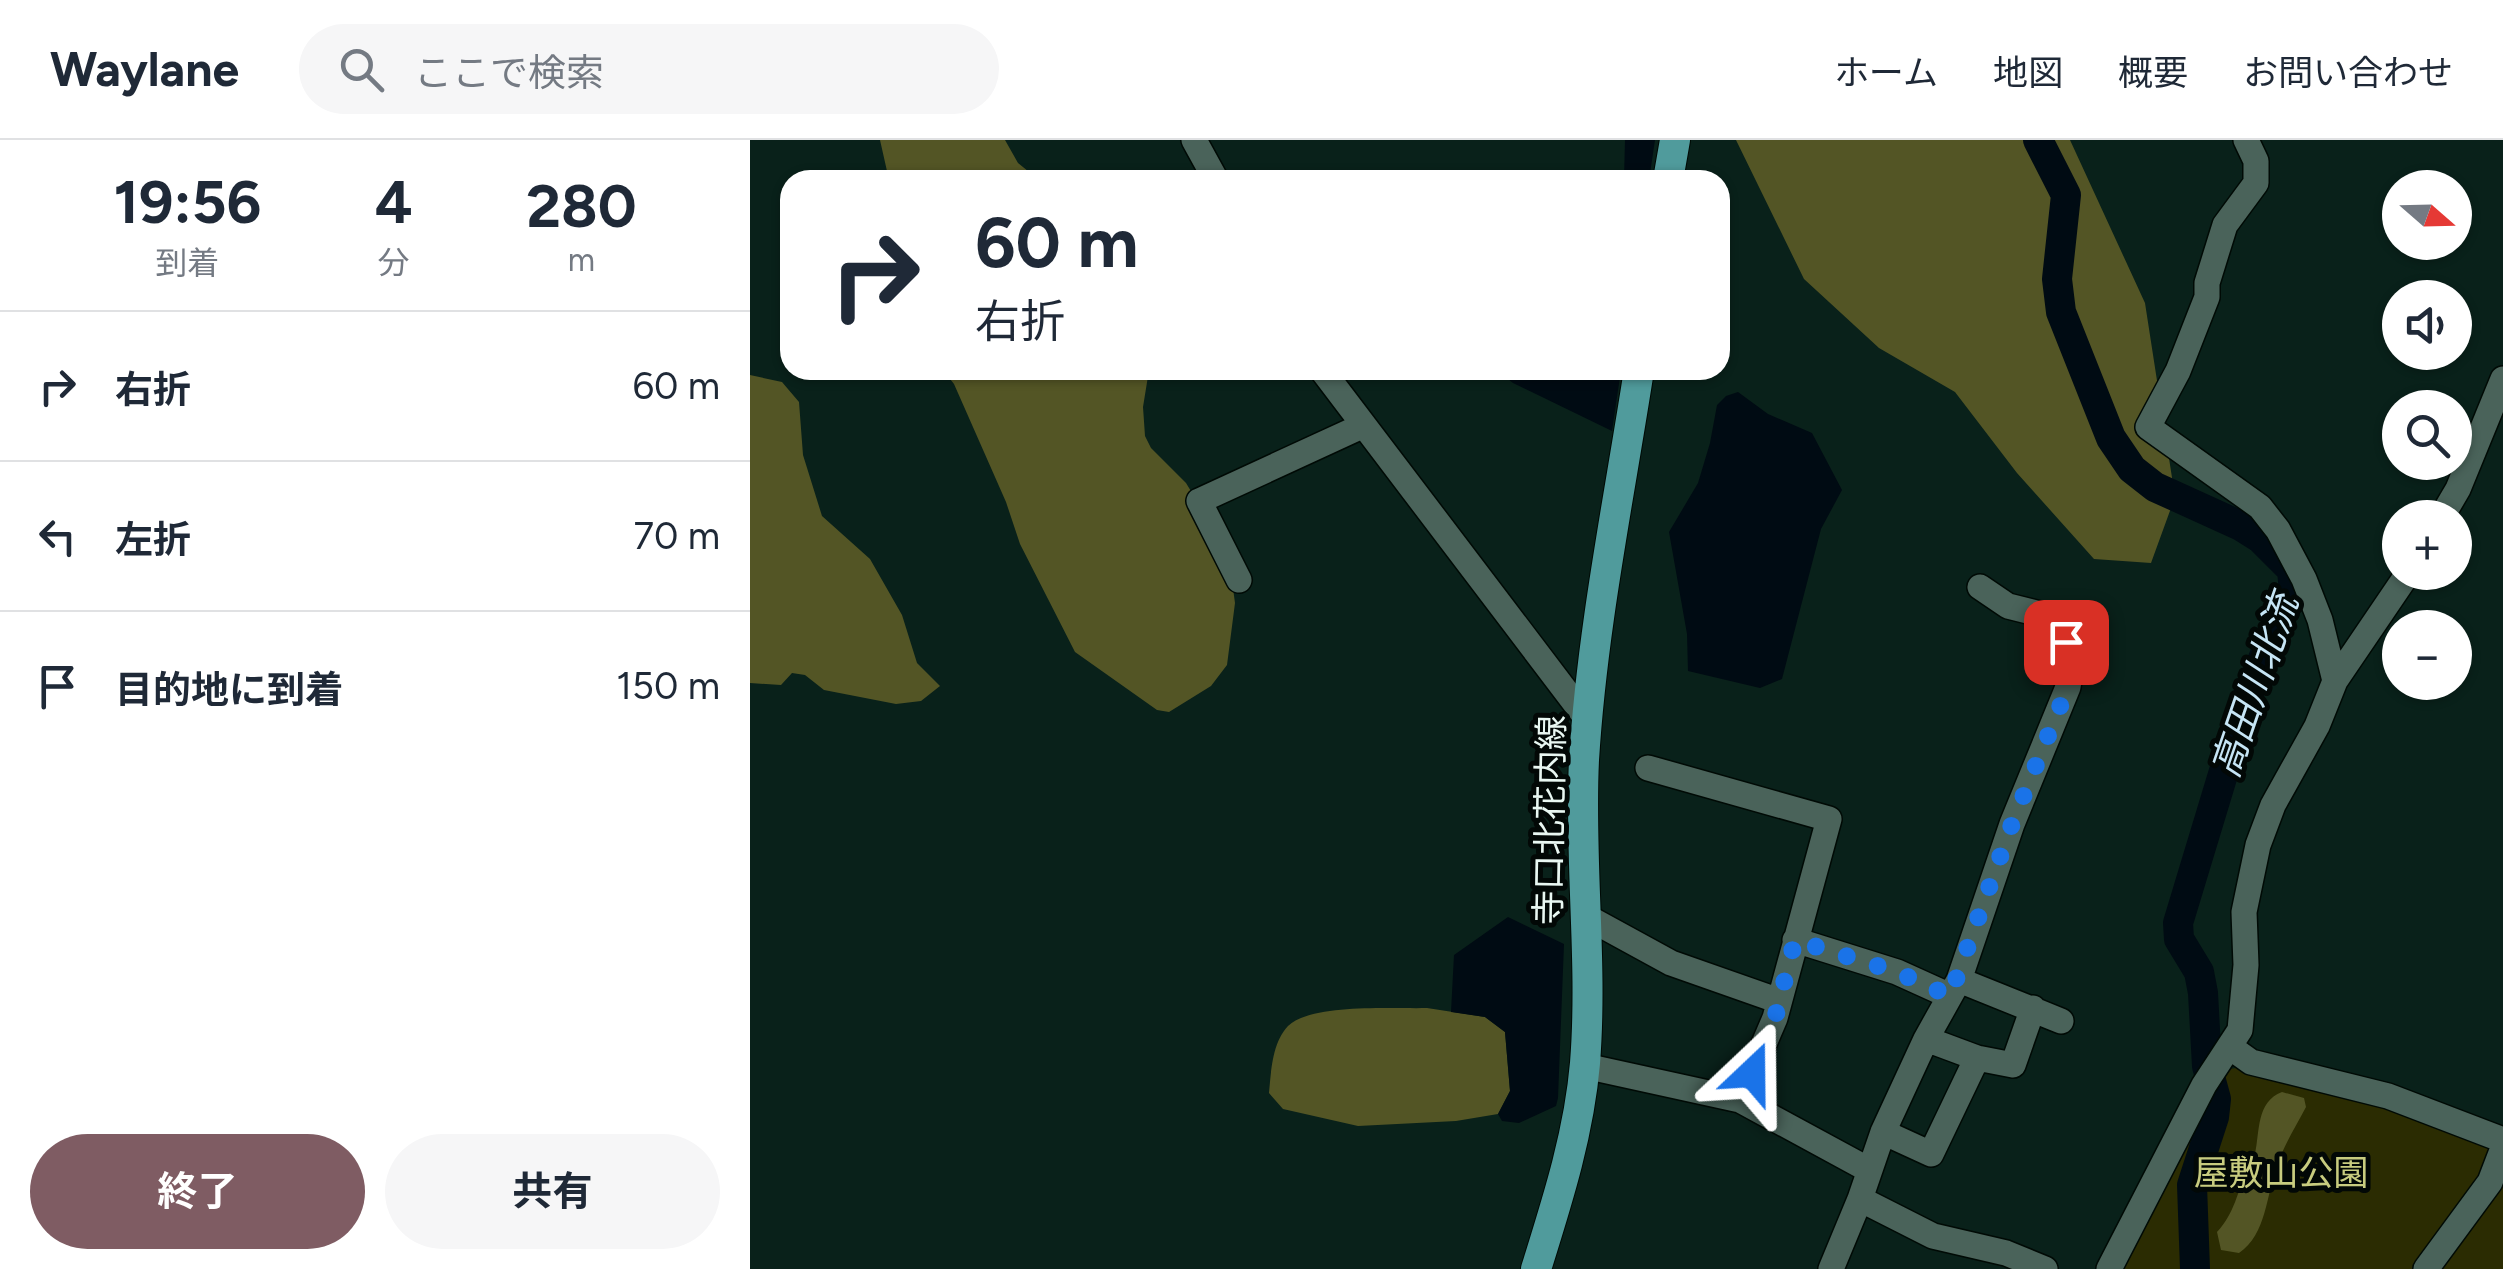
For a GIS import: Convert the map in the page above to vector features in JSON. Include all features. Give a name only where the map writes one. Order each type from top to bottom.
[{"type":"main road","points":[[1670,170],[1674,140]]},
{"type":"main road","name":"寺口北花内線","points":[[1536,1269],[1575,1132],[1585,1066],[1582,806],[1587,719],[1638,380]]},
{"type":"street","points":[[1194,140],[1210,170]]},
{"type":"street","points":[[2246,140],[2256,161],[2256,183],[2225,225],[2207,282],[2207,297],[2178,370],[2148,427],[2260,506],[2278,530],[2315,606],[2335,681]]},
{"type":"street","points":[[2451,500],[2503,379]]},
{"type":"street","points":[[1329,380],[1587,719]]},
{"type":"street","points":[[1239,580],[1199,501],[1362,426]]},
{"type":"street","points":[[1830,1269],[1883,1132],[1926,1039],[1955,988],[2012,824],[2068,687],[2072,663],[2066,642],[2048,616],[2008,606],[1980,587]]},
{"type":"street","points":[[2108,1269],[2240,1030],[2246,965],[2244,912],[2258,845],[2273,805],[2316,726],[2335,681],[2397,590]]},
{"type":"street","points":[[1648,768],[1829,819],[1779,1001],[1740,1100]]},
{"type":"street","points":[[1585,916],[1670,962],[1779,1001]]},
{"type":"street","points":[[1795,940],[2033,1008],[2061,1021]]},
{"type":"street","points":[[1926,1039],[1976,1058],[2013,1065],[2033,1008]]},
{"type":"street","points":[[1883,1132],[1930,1154],[1976,1058]]},
{"type":"street","points":[[2217,1066],[2251,1062],[2388,1096],[2503,1140]]},
{"type":"street","points":[[1585,1066],[1740,1100],[1870,1170]]},
{"type":"street","points":[[2426,1269],[2490,1182],[2503,1148]]},
{"type":"street","points":[[1860,1198],[1934,1236],[2006,1253],[2045,1269]]},
{"type":"green space","points":[[880,140],[1005,140],[1027,170],[887,170]]},
{"type":"green space","points":[[1736,140],[2070,140],[2145,303],[2175,497],[2151,563],[2094,559],[2017,473],[1955,392],[1879,348],[1804,279]]},
{"type":"green space","points":[[750,375],[782,382],[799,402],[803,455],[822,516],[870,559],[902,615],[917,663],[940,686],[921,701],[896,704],[824,690],[805,675],[792,673],[781,685],[750,683]]},
{"type":"green space","points":[[951,380],[1147,380],[1143,407],[1145,436],[1151,448],[1186,483],[1228,552],[1235,603],[1227,665],[1211,686],[1169,712],[1157,710],[1075,652],[1020,544],[1006,502]]},
{"type":"green space","points":[[1427,1008],[1485,1017],[1505,1032],[1510,1091],[1498,1114],[1456,1121],[1358,1126],[1283,1109],[1269,1093],[1279,1041],[1288,1026],[1299,1019],[1334,1010]]},
{"type":"green space","name":"屋敷山公園","points":[[2236,1068],[2325,1085],[2503,1150],[2503,1269],[2119,1269],[2224,1070]]},
{"type":"green space","points":[[2282,1092],[2304,1098],[2306,1107],[2280,1158],[2255,1235],[2239,1253],[2221,1250],[2217,1232],[2232,1210],[2254,1156],[2263,1110]]},
{"type":"shaded area","points":[[1625,140],[1655,140],[1650,170],[1624,170]]},
{"type":"shaded area","points":[[1509,380],[1620,380],[1612,431]]},
{"type":"shaded area","points":[[1738,392],[1768,414],[1812,433],[1842,490],[1821,529],[1782,679],[1760,688],[1688,671],[1687,634],[1669,532],[1698,483],[1717,405]]},
{"type":"shaded area","points":[[1508,917],[1564,944],[1556,1106],[1519,1123],[1502,1121],[1498,1114],[1510,1091],[1505,1032],[1485,1017],[1451,1012],[1454,955]]},
{"type":"waterway","name":"高田川北流","points":[[2038,140],[2066,195],[2057,279],[2061,312],[2111,438],[2132,469],[2155,487],[2241,526],[2260,538],[2292,570],[2294,592],[2244,705],[2178,923],[2179,939],[2199,972],[2207,1066],[2216,1099],[2192,1185],[2195,1269]]},
{"type":"route","points":[[1752,1073],[1775,1018],[1795,940],[1897,972],[1950,996],[1959,980],[2012,824],[2068,687],[2072,663],[2066,642]]}]
